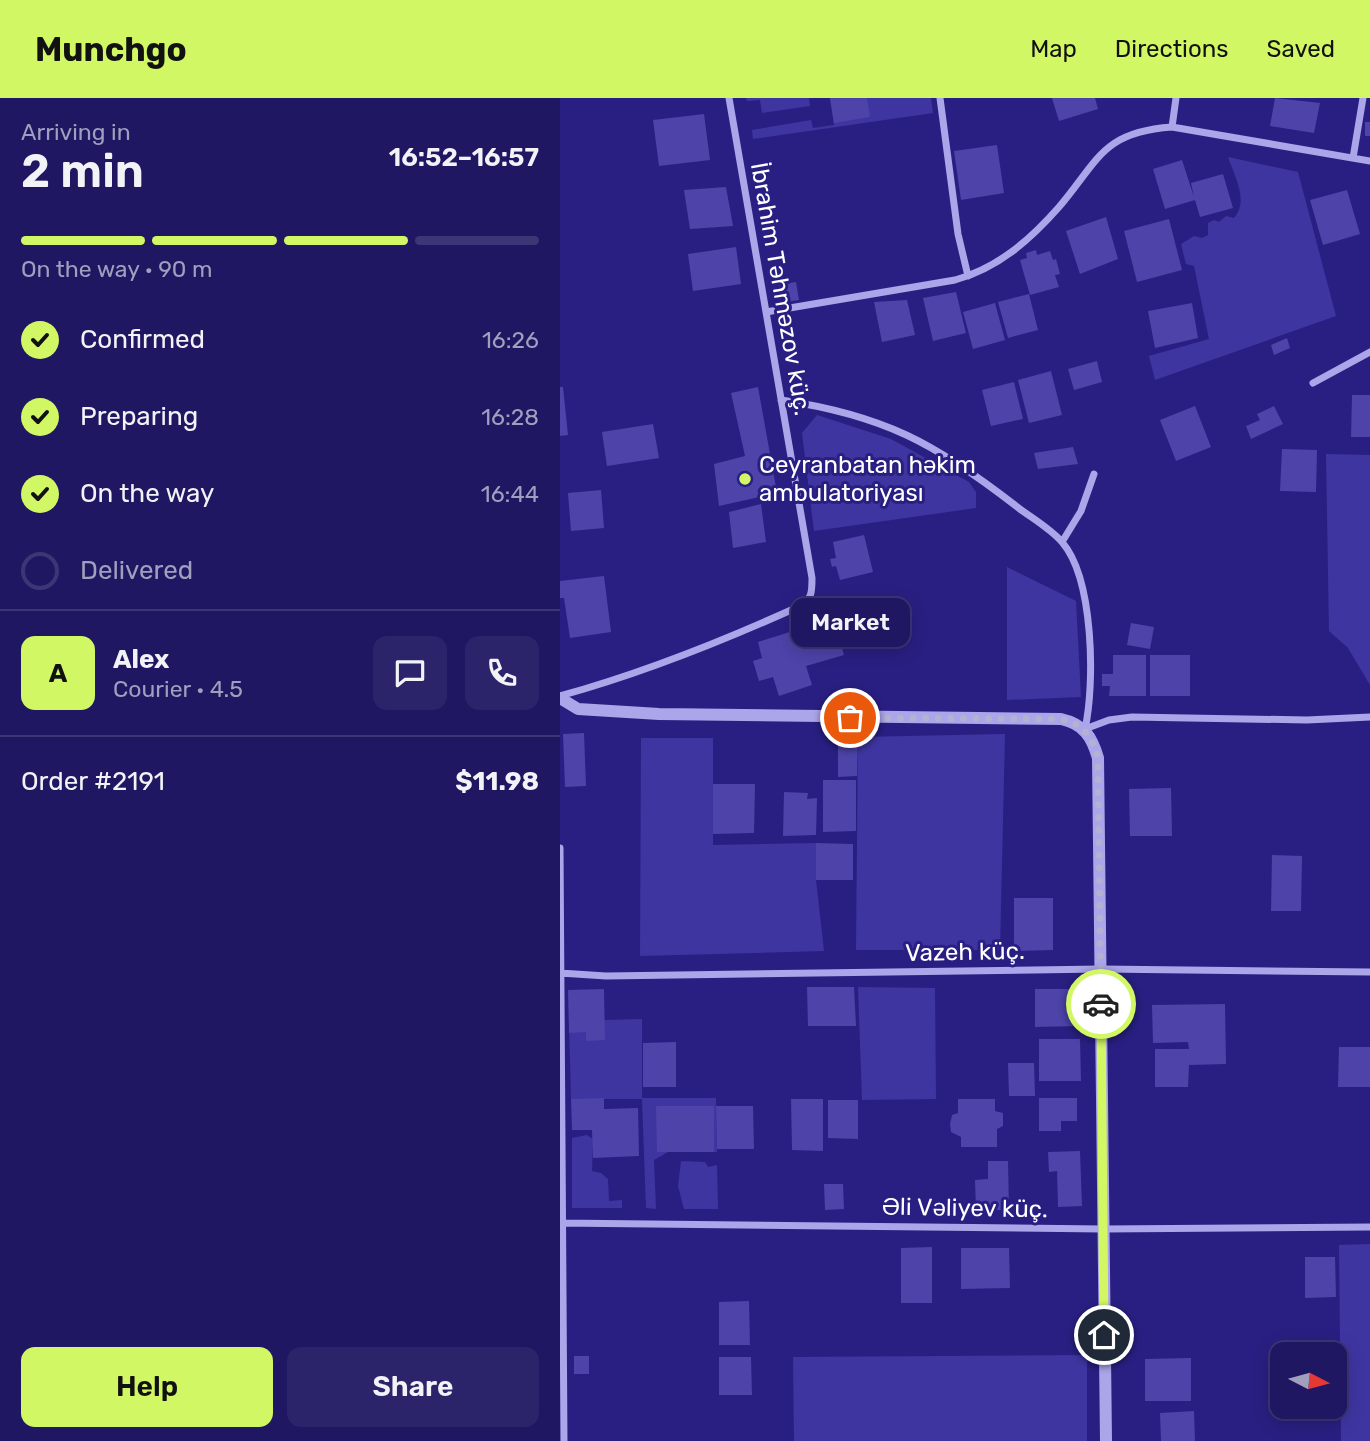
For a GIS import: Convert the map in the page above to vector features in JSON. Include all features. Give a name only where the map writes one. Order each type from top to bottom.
[{"type":"street","name":"İbrahim Təhməzov küç.","points":[[560,697],[628,677],[685,656],[800,606],[807,602],[812,594],[812,578],[729,98]]},
{"type":"street","points":[[940,98],[958,234],[968,276]]},
{"type":"street","points":[[1172,127],[1175,98]]},
{"type":"street","points":[[1353,158],[1363,98]]},
{"type":"street","points":[[766,312],[968,276],[996,264],[1025,242],[1059,206],[1092,161],[1110,145],[1147,128],[1172,127],[1370,161]]},
{"type":"street","points":[[1313,383],[1370,352]]},
{"type":"street","points":[[781,400],[833,408],[866,417],[947,454],[1062,542],[1075,567],[1084,595],[1091,704],[1085,729]]},
{"type":"street","points":[[1062,542],[1081,511],[1094,474]]},
{"type":"street","points":[[560,697],[578,709],[659,714],[1061,719],[1085,729],[1094,741],[1098,758],[1106,1441]]},
{"type":"street","points":[[1085,729],[1109,720],[1132,718],[1370,718]]},
{"type":"street","points":[[560,848],[564,1441]]},
{"type":"street","name":"Vazeh küç.","points":[[561,973],[607,976],[1101,969],[1370,972]]},
{"type":"street","name":"Əli Vəliyev küç.","points":[[561,1223],[1103,1229],[1370,1227]]},
{"type":"shaded area","points":[[746,98],[809,98],[810,106],[762,113],[760,100],[747,101]]},
{"type":"shaded area","points":[[830,98],[931,98],[933,113],[753,139],[752,130],[811,120],[813,128],[834,125]]},
{"type":"shaded area","points":[[1228,157],[1298,172],[1336,316],[1155,380],[1149,356],[1209,339],[1194,266],[1186,264],[1181,244],[1194,236],[1202,238],[1208,235],[1208,223],[1214,220],[1219,222],[1226,216],[1234,218],[1238,211],[1241,197]]},
{"type":"shaded area","points":[[817,415],[891,439],[969,482],[976,492],[976,508],[814,531],[802,433]]},
{"type":"shaded area","points":[[1326,454],[1370,455],[1370,685],[1348,648],[1329,631]]},
{"type":"shaded area","points":[[1007,567],[1076,601],[1081,697],[1007,700]]},
{"type":"shaded area","points":[[1005,734],[1000,950],[856,950],[858,737]]},
{"type":"shaded area","points":[[641,738],[713,738],[713,845],[816,843],[816,880],[824,951],[640,956]]},
{"type":"shaded area","points":[[858,987],[935,988],[936,1099],[862,1100]]},
{"type":"shaded area","points":[[642,1019],[642,1098],[716,1098],[717,1152],[668,1152],[654,1160],[656,1209],[646,1208],[642,1099],[571,1099],[569,1021]]},
{"type":"shaded area","points":[[587,1135],[593,1139],[592,1171],[601,1173],[608,1179],[609,1201],[622,1200],[622,1208],[572,1208],[572,1138]]},
{"type":"shaded area","points":[[681,1161],[705,1162],[708,1167],[717,1165],[718,1209],[684,1209],[678,1186]]},
{"type":"shaded area","points":[[1370,1244],[1370,1441],[1341,1441],[1341,1419],[1348,1419],[1348,1342],[1340,1342],[1339,1245]]},
{"type":"shaded area","points":[[1087,1355],[1087,1441],[794,1441],[793,1357]]},
{"type":"building","points":[[830,98],[867,98],[870,117],[834,123]]},
{"type":"building","points":[[1052,98],[1095,98],[1098,109],[1059,121]]},
{"type":"building","points":[[1275,98],[1320,103],[1314,133],[1270,126]]},
{"type":"building","points":[[704,114],[710,160],[659,166],[653,120]]},
{"type":"building","points":[[1365,122],[1370,122],[1370,136],[1365,136]]},
{"type":"building","points":[[997,145],[1004,193],[961,200],[954,151]]},
{"type":"building","points":[[1182,160],[1194,197],[1191,183],[1223,174],[1233,208],[1200,217],[1195,200],[1165,209],[1153,169]]},
{"type":"building","points":[[726,187],[733,226],[690,229],[684,190]]},
{"type":"building","points":[[1347,190],[1360,234],[1323,245],[1310,200]]},
{"type":"building","points":[[1106,217],[1118,259],[1080,274],[1066,231]]},
{"type":"building","points":[[1169,219],[1182,270],[1137,282],[1124,231]]},
{"type":"building","points":[[736,247],[741,284],[693,291],[688,254]]},
{"type":"building","points":[[1036,250],[1037,255],[1050,251],[1053,260],[1056,259],[1060,274],[1055,275],[1059,287],[1030,295],[1020,260],[1027,258],[1026,253]]},
{"type":"building","points":[[796,282],[799,300],[780,303],[778,285]]},
{"type":"building","points":[[956,292],[966,333],[933,341],[923,298]]},
{"type":"building","points":[[1029,294],[1038,330],[1008,338],[998,302]]},
{"type":"building","points":[[907,300],[915,335],[882,342],[874,302]]},
{"type":"building","points":[[995,303],[1005,340],[973,349],[963,312]]},
{"type":"building","points":[[1192,303],[1198,338],[1155,348],[1148,311]]},
{"type":"building","points":[[1287,338],[1290,348],[1274,355],[1271,345]]},
{"type":"building","points":[[1097,361],[1102,382],[1074,390],[1068,369]]},
{"type":"building","points":[[1051,371],[1062,415],[1029,423],[1018,380]]},
{"type":"building","points":[[1014,382],[1023,419],[991,426],[982,390]]},
{"type":"building","points":[[560,387],[563,387],[568,435],[560,436]]},
{"type":"building","name":"Ceyranbatan həkim ambulatoriyası","points":[[758,387],[777,493],[719,506],[714,464],[745,456],[731,393]]},
{"type":"building","points":[[1352,395],[1370,395],[1370,437],[1351,437]]},
{"type":"building","points":[[1195,406],[1211,447],[1176,461],[1160,420]]},
{"type":"building","points":[[1274,406],[1283,424],[1251,439],[1246,426],[1260,420],[1257,414]]},
{"type":"building","points":[[653,424],[659,458],[607,466],[602,432]]},
{"type":"building","points":[[1073,447],[1078,464],[1038,469],[1034,453]]},
{"type":"building","points":[[1282,449],[1317,450],[1316,492],[1280,491]]},
{"type":"building","points":[[601,490],[604,528],[571,531],[568,493]]},
{"type":"building","points":[[761,504],[766,542],[733,548],[729,512]]},
{"type":"building","points":[[864,535],[873,572],[840,580],[836,566],[832,567],[830,559],[836,558],[833,542]]},
{"type":"building","points":[[604,576],[611,632],[570,638],[564,598],[560,598],[560,581]]},
{"type":"building","points":[[899,597],[907,630],[871,639],[862,606]]},
{"type":"building","points":[[830,606],[844,655],[806,666],[812,685],[779,696],[773,677],[759,681],[753,661],[762,658],[758,642],[796,630],[793,618]]},
{"type":"building","points":[[1131,623],[1154,627],[1150,649],[1127,645]]},
{"type":"building","points":[[1113,655],[1146,655],[1146,696],[1109,696],[1110,686],[1102,686],[1102,674],[1113,674]]},
{"type":"building","points":[[1150,655],[1190,655],[1190,696],[1150,696]]},
{"type":"building","points":[[584,733],[586,786],[565,787],[563,734]]},
{"type":"building","points":[[838,737],[858,737],[857,776],[838,777]]},
{"type":"building","points":[[823,780],[856,780],[856,831],[823,832]]},
{"type":"building","points":[[713,784],[755,784],[754,833],[713,834]]},
{"type":"building","points":[[1171,788],[1172,836],[1130,836],[1129,789]]},
{"type":"building","points":[[784,792],[808,793],[807,799],[817,798],[816,835],[783,836]]},
{"type":"building","points":[[816,843],[853,844],[853,880],[816,880]]},
{"type":"building","points":[[1272,855],[1302,856],[1301,911],[1271,911]]},
{"type":"building","points":[[1014,898],[1053,898],[1053,950],[1014,951]]},
{"type":"building","points":[[807,987],[854,987],[856,1026],[808,1026]]},
{"type":"building","points":[[604,989],[605,1040],[586,1041],[586,1032],[569,1033],[568,990]]},
{"type":"building","points":[[1035,989],[1078,989],[1079,1026],[1035,1027]]},
{"type":"building","points":[[1225,1004],[1226,1064],[1189,1065],[1188,1087],[1155,1087],[1155,1049],[1189,1049],[1188,1042],[1153,1043],[1152,1005]]},
{"type":"building","points":[[1039,1039],[1080,1039],[1081,1081],[1039,1081]]},
{"type":"building","points":[[676,1042],[676,1087],[643,1087],[643,1043]]},
{"type":"building","points":[[1339,1047],[1370,1047],[1370,1087],[1338,1087]]},
{"type":"building","points":[[1008,1063],[1034,1063],[1035,1096],[1009,1096]]},
{"type":"building","points":[[604,1098],[604,1109],[638,1108],[639,1156],[593,1158],[592,1130],[572,1130],[571,1099]]},
{"type":"building","points":[[1039,1098],[1077,1098],[1077,1121],[1061,1121],[1061,1131],[1039,1131]]},
{"type":"building","points":[[791,1099],[823,1099],[823,1151],[792,1150]]},
{"type":"building","points":[[958,1099],[995,1099],[995,1111],[1003,1113],[1003,1126],[997,1129],[997,1147],[961,1147],[961,1137],[951,1132],[950,1124],[952,1115],[958,1113]]},
{"type":"building","points":[[828,1100],[858,1100],[858,1139],[828,1138]]},
{"type":"building","points":[[656,1106],[714,1106],[714,1152],[657,1152]]},
{"type":"building","points":[[716,1106],[753,1106],[754,1149],[717,1149]]},
{"type":"building","points":[[1080,1151],[1082,1206],[1058,1207],[1057,1171],[1049,1172],[1048,1152]]},
{"type":"building","points":[[988,1161],[1008,1161],[1009,1210],[976,1210],[975,1180],[988,1179]]},
{"type":"building","points":[[824,1184],[843,1184],[844,1209],[825,1210]]},
{"type":"building","points":[[932,1247],[932,1303],[901,1303],[901,1248]]},
{"type":"building","points":[[961,1248],[1009,1248],[1010,1288],[961,1289]]},
{"type":"building","points":[[1305,1257],[1335,1257],[1336,1297],[1305,1298]]},
{"type":"building","points":[[749,1301],[750,1345],[719,1345],[719,1302]]},
{"type":"building","points":[[574,1356],[589,1356],[589,1374],[574,1374]]},
{"type":"building","points":[[719,1357],[751,1357],[752,1395],[719,1395]]},
{"type":"building","points":[[1191,1358],[1191,1401],[1145,1401],[1145,1359]]},
{"type":"building","points":[[1194,1411],[1195,1441],[1161,1441],[1160,1413]]},
{"type":"way so far","points":[[850,718],[1061,719],[1085,729],[1094,741],[1098,758],[1101,1004]]},
{"type":"place","name":"Ceyranbatan həkim ambulatoriyası","points":[[745,479]]},
{"type":"place","name":"Market","points":[[850,718]]},
{"type":"route","points":[[1101,1004],[1104,1335]]}]
